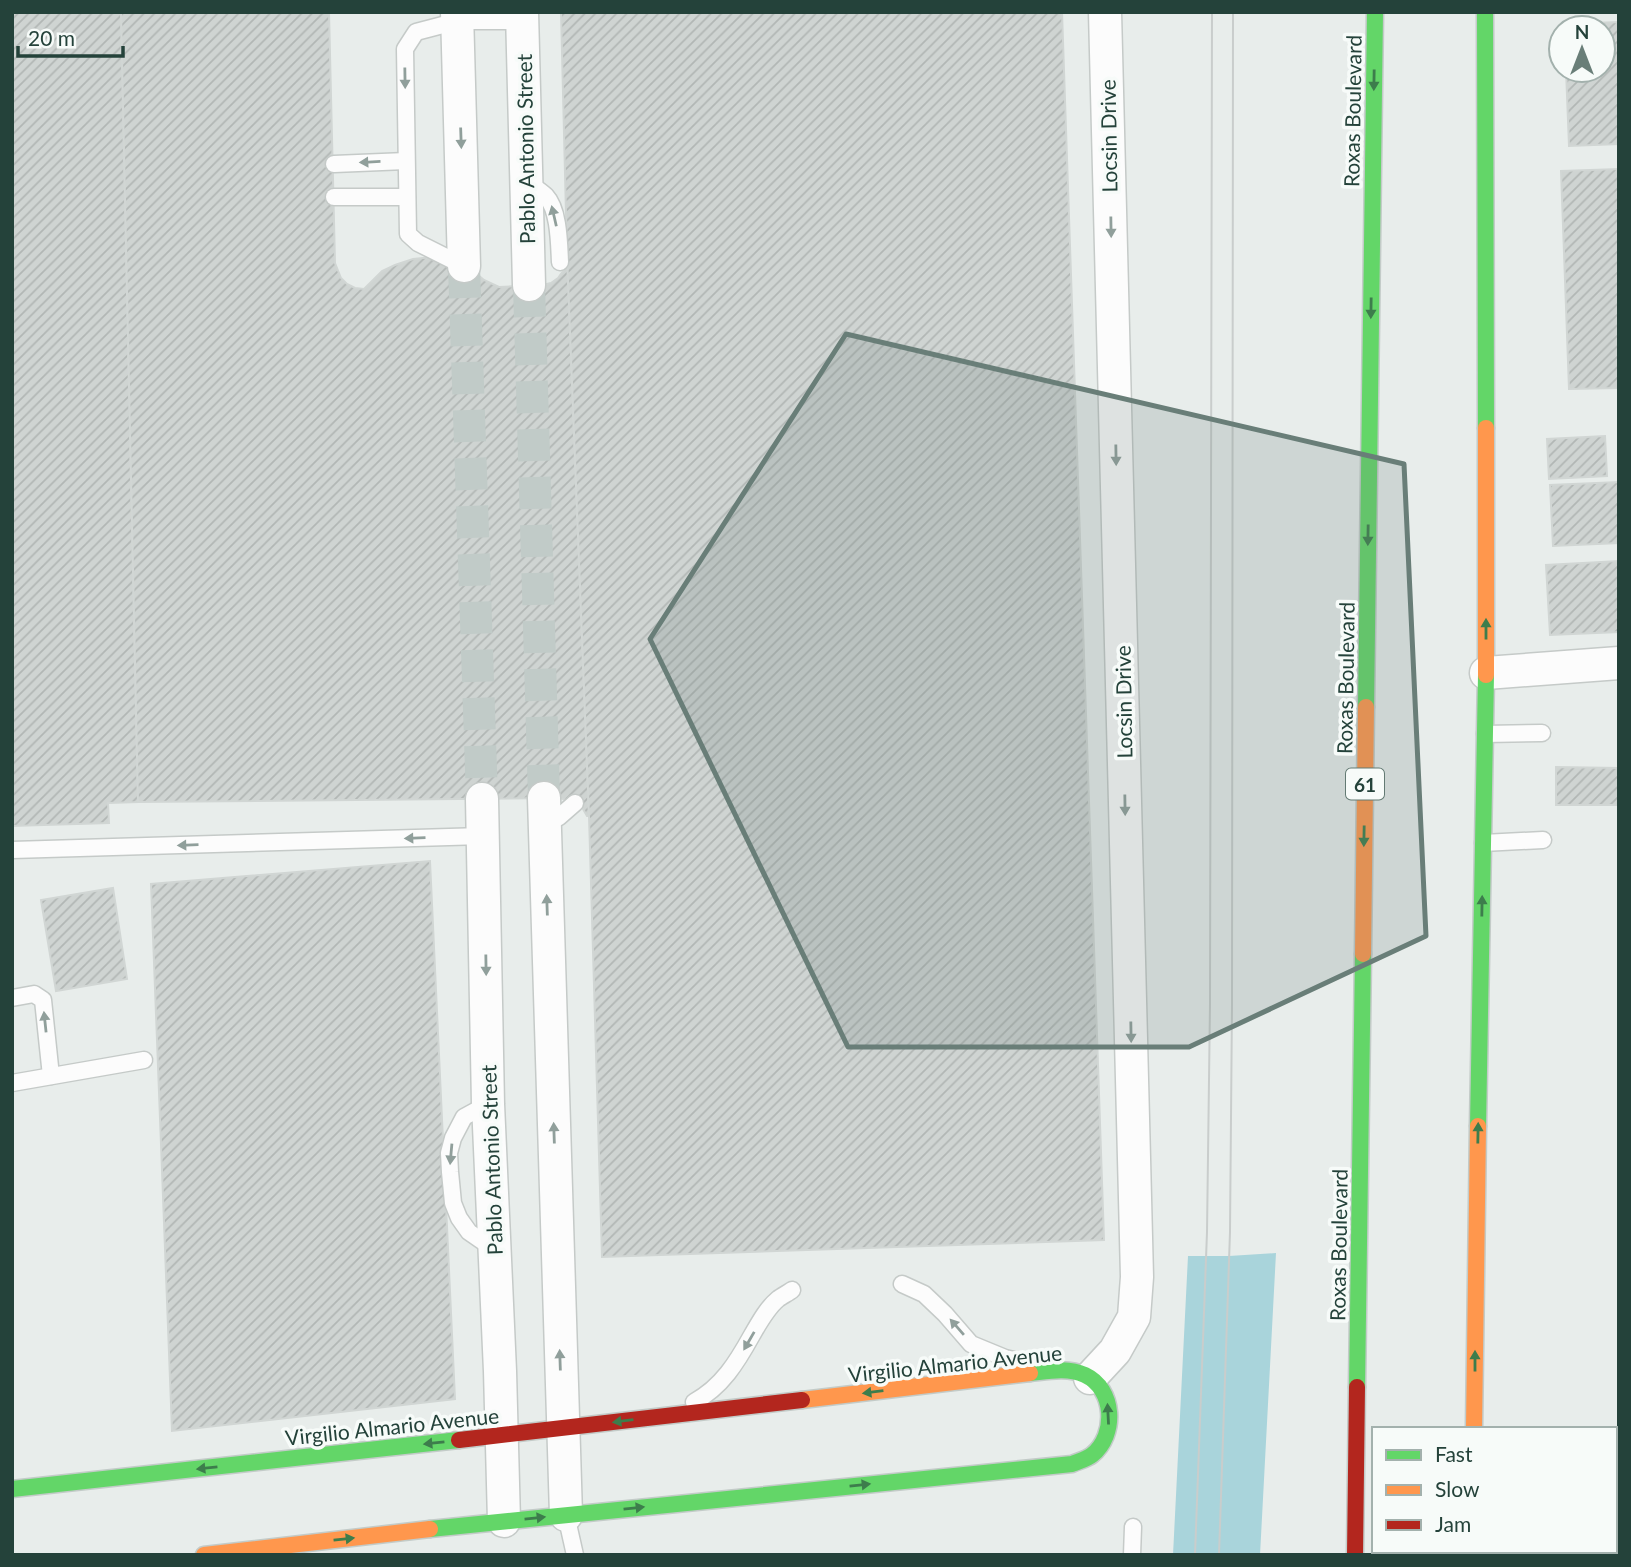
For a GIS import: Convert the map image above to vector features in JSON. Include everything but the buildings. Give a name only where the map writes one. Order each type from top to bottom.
[{"type":"main road","name":"Roxas Boulevard","points":[[1355,1555],[1375,12]]},
{"type":"main road","points":[[1474,1427],[1486,673],[1485,12]]},
{"type":"main road","name":"Virgilio Almario Avenue","points":[[12,1489],[1076,1374],[1101,1390],[1109,1404],[1110,1422],[1105,1438],[1092,1455],[1072,1464],[504,1521],[270,1551],[204,1555]]},
{"type":"street","name":"Locsin Drive","points":[[1076,1374],[1115,1351],[1134,1317],[1137,1277],[1105,12]]},
{"type":"street","points":[[458,16],[464,265]]},
{"type":"street","name":"Pablo Antonio Street","points":[[522,16],[529,285]]},
{"type":"street","points":[[1486,673],[1619,663]]},
{"type":"street","name":"Pablo Antonio Street","points":[[482,799],[488,1104],[504,1521]]},
{"type":"street","points":[[545,812],[566,1515]]},
{"type":"lane","points":[[464,265],[418,243],[408,234],[405,48],[416,32],[458,16],[522,16]]},
{"type":"lane","points":[[334,164],[406,160]]},
{"type":"lane","points":[[526,181],[547,197],[552,206],[560,262]]},
{"type":"lane","points":[[334,197],[407,197]]},
{"type":"lane","points":[[1485,734],[1542,733]]},
{"type":"lane","points":[[545,812],[559,817],[575,803]]},
{"type":"lane","points":[[12,850],[483,835]]},
{"type":"lane","points":[[1483,843],[1543,840]]},
{"type":"lane","points":[[12,998],[34,994],[43,1000],[51,1076]]},
{"type":"lane","points":[[12,1083],[144,1060]]},
{"type":"lane","points":[[488,1104],[464,1117],[449,1153],[453,1203],[459,1218],[469,1232],[495,1250]]},
{"type":"lane","points":[[902,1284],[924,1294],[971,1344],[1005,1358],[1076,1374]]},
{"type":"lane","points":[[670,1416],[702,1398],[723,1380],[761,1320],[777,1300],[792,1290]]},
{"type":"lane","points":[[566,1515],[575,1555]]},
{"type":"lane","points":[[1132,1555],[1133,1527]]},
{"type":"highlighted area","points":[[846,334],[1404,464],[1426,936],[1189,1047],[848,1047],[650,639]]},
{"type":"water","points":[[1276,1253],[1260,1555],[1173,1555],[1188,1256]]},
{"type":"tunnel","points":[[464,266],[482,799]]},
{"type":"tunnel","points":[[529,285],[544,798]]},
{"type":"tram line","points":[[1195,1555],[1207,1232],[1210,1004],[1212,12]]},
{"type":"tram line","points":[[1219,1555],[1230,1232],[1233,12]]},
{"type":"traffic: fast","points":[[1366,707],[1375,12]]},
{"type":"traffic: fast","points":[[1485,12],[1486,428]]},
{"type":"traffic: fast","points":[[1478,1126],[1486,675]]},
{"type":"traffic: fast","points":[[1357,1387],[1363,954]]},
{"type":"traffic: fast","points":[[430,1529],[1072,1464],[1092,1455],[1106,1436],[1109,1425],[1107,1401],[1102,1391],[1085,1375],[1071,1371],[1030,1373]]},
{"type":"traffic: fast","points":[[12,1489],[459,1440]]},
{"type":"traffic: slow","points":[[1486,428],[1486,675]]},
{"type":"traffic: slow","points":[[1363,954],[1366,707]]},
{"type":"traffic: slow","points":[[1474,1427],[1478,1126]]},
{"type":"traffic: slow","points":[[802,1400],[1030,1373]]},
{"type":"traffic: slow","points":[[204,1555],[430,1529]]},
{"type":"traffic: jam","points":[[1355,1555],[1357,1387]]},
{"type":"traffic: jam","points":[[459,1440],[802,1400]]}]
